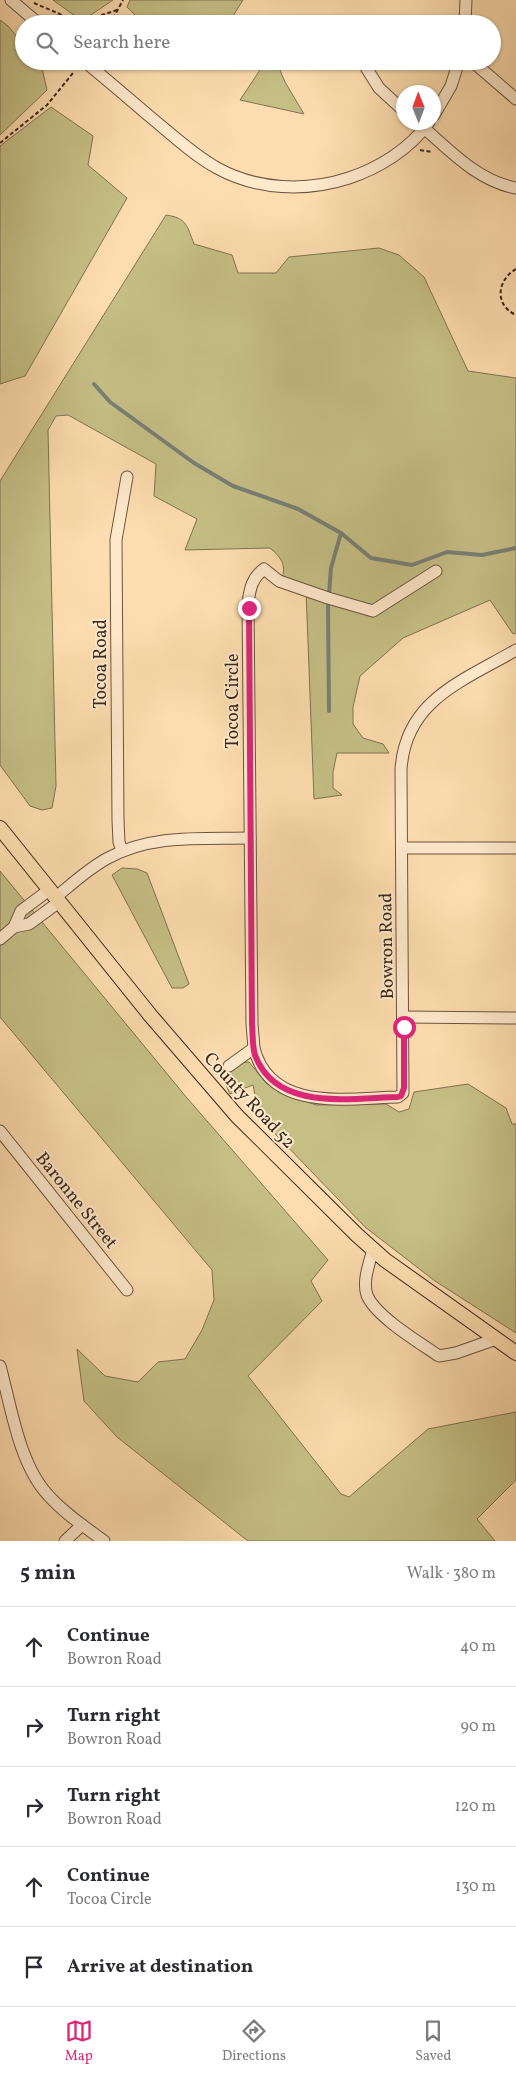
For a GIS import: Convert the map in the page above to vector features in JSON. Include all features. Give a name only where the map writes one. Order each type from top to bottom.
[{"type":"main road","name":"County Road 52","points":[[0,828],[211,1088],[292,1172],[373,1249],[436,1298],[516,1353]]},
{"type":"street","points":[[10,0],[28,15]]},
{"type":"street","points":[[465,15],[466,0]]},
{"type":"street","points":[[95,70],[202,158],[233,175],[267,185],[319,186],[359,175],[377,167],[406,146],[419,130]]},
{"type":"street","points":[[368,70],[379,88],[396,104]]},
{"type":"street","points":[[441,103],[451,86],[456,70]]},
{"type":"street","points":[[482,70],[516,99]]},
{"type":"street","points":[[428,130],[440,142],[490,180],[516,188]]},
{"type":"street","name":"Tocoa Road","points":[[122,851],[119,842],[118,820],[116,540],[127,477]]},
{"type":"street","name":"Tocoa Circle","points":[[250,838],[248,603],[255,576],[264,569],[279,581],[374,611],[436,571]]},
{"type":"street","name":"Bowron Road","points":[[250,838],[254,1048],[258,1060],[268,1075],[290,1092],[316,1098],[401,1096],[404,1088],[402,848],[402,757],[404,745],[414,722],[439,696],[516,650]]},
{"type":"street","points":[[0,939],[14,927],[21,912],[55,896],[100,863],[122,851],[146,843],[172,839],[250,838]]},
{"type":"street","points":[[402,848],[516,848]]},
{"type":"street","points":[[404,1017],[516,1018]]},
{"type":"street","points":[[229,1066],[254,1048]]},
{"type":"street","name":"Baronne Street","points":[[0,1132],[127,1290]]},
{"type":"street","points":[[373,1249],[365,1282],[367,1296],[386,1318],[439,1356],[456,1353],[496,1339]]},
{"type":"street","points":[[0,1366],[27,1460],[34,1475],[47,1494],[104,1541]]},
{"type":"street","points":[[65,1541],[82,1524]]},
{"type":"path","points":[[114,15],[124,0]]},
{"type":"path","points":[[34,2],[63,15]]},
{"type":"path","points":[[104,15],[117,10]]},
{"type":"path","points":[[0,143],[47,105],[73,73]]},
{"type":"path","points":[[415,153],[423,150],[432,152],[440,142]]},
{"type":"path","points":[[516,269],[506,276],[500,291],[505,306],[516,315]]},
{"type":"shaded area","points":[[53,0],[113,0],[91,15],[74,15]]},
{"type":"shaded area","points":[[130,0],[243,0],[234,15],[135,15],[127,7]]},
{"type":"shaded area","points":[[0,20],[15,34],[15,70],[42,70],[47,90],[0,135]]},
{"type":"shaded area","points":[[260,70],[280,70],[304,114],[240,100]]},
{"type":"shaded area","points":[[51,107],[93,136],[88,165],[127,198],[25,376],[0,384],[0,146]]},
{"type":"shaded area","points":[[166,215],[178,218],[185,224],[194,244],[232,255],[238,273],[276,273],[289,257],[379,248],[399,255],[424,277],[468,371],[516,378],[516,633],[513,634],[490,600],[403,638],[360,676],[353,707],[353,724],[363,738],[383,744],[389,753],[337,753],[333,772],[333,788],[342,795],[314,799],[306,590],[281,581],[284,571],[282,563],[278,555],[270,548],[185,550],[197,519],[154,496],[156,464],[68,415],[56,416],[48,430],[56,786],[52,808],[42,810],[30,806],[0,765],[0,481]]},
{"type":"shaded area","points":[[122,868],[137,869],[147,873],[189,984],[183,988],[172,988],[112,875]]},
{"type":"shaded area","points":[[0,871],[187,1098],[328,1260],[311,1281],[322,1301],[248,1376],[341,1494],[349,1497],[428,1429],[516,1412],[516,1480],[477,1519],[495,1541],[248,1541],[117,1437],[84,1401],[77,1349],[105,1376],[138,1382],[158,1362],[185,1359],[202,1330],[214,1300],[212,1270],[0,1017]]},
{"type":"shaded area","points":[[240,1062],[249,1062],[266,1083],[282,1093],[316,1105],[386,1104],[399,1112],[409,1109],[414,1092],[468,1084],[506,1108],[512,1124],[516,1124],[516,1333],[435,1281],[365,1227],[253,1111],[255,1095],[253,1085],[230,1094],[226,1085],[228,1072]]},
{"type":"waterway","points":[[94,384],[110,402],[194,463],[233,486],[298,509],[341,533],[371,558],[412,565],[447,552],[482,555],[516,548]]},
{"type":"waterway","points":[[329,711],[328,608],[331,568],[341,533]]},
{"type":"route","points":[[249,608],[252,1024],[255,1054],[268,1075],[275,1082],[284,1089],[302,1096],[316,1098],[398,1097],[403,1093],[404,1088],[404,1027]]}]
